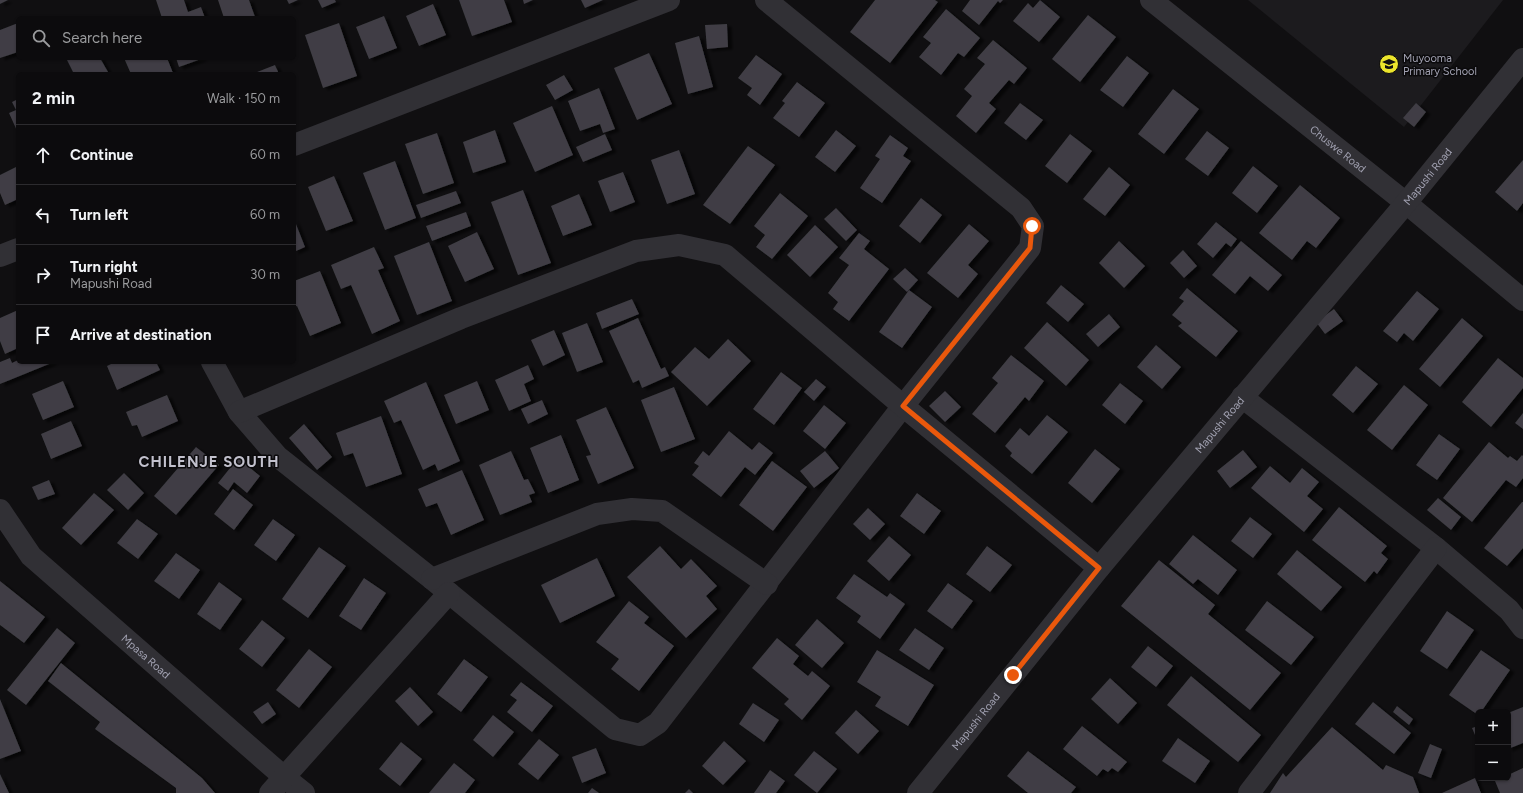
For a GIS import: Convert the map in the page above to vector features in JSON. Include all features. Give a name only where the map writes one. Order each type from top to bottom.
[{"type":"street","points":[[296,144],[669,0]]},
{"type":"street","points":[[213,364],[240,412],[277,456],[432,579],[615,729],[640,735],[658,723],[767,584],[903,406],[1030,248],[1032,226],[1021,208],[766,0]]},
{"type":"street","name":"Chuswe Road","points":[[1151,0],[1406,203],[1523,300]]},
{"type":"street","name":"Mapushi Road","points":[[918,793],[1099,568],[1406,203],[1523,59]]},
{"type":"street","points":[[240,412],[461,318],[636,251],[680,245],[725,255],[903,406],[1099,568]]},
{"type":"street","points":[[0,256],[16,251]]},
{"type":"street","points":[[1242,397],[1436,548],[1509,610],[1523,628]]},
{"type":"street","points":[[432,579],[597,514],[632,509],[662,511],[767,584]]},
{"type":"street","name":"Mpasa Road","points":[[0,510],[31,556],[277,785],[304,793]]},
{"type":"street","points":[[1250,793],[1436,548]]},
{"type":"street","points":[[277,785],[449,593]]},
{"type":"shaded area","name":"Muyooma Primary School","points":[[1248,0],[1503,0],[1404,127]]},
{"type":"building","points":[[0,0],[8,0],[0,4]]},
{"type":"building","points":[[156,0],[184,0],[188,12],[201,7],[204,16],[161,16]]},
{"type":"building","points":[[218,0],[249,0],[255,16],[223,16]]},
{"type":"building","points":[[287,0],[298,0],[289,4]]},
{"type":"building","points":[[318,0],[335,0],[336,2],[322,8]]},
{"type":"building","points":[[459,0],[504,0],[512,22],[472,36]]},
{"type":"building","points":[[523,0],[533,0],[524,4]]},
{"type":"building","points":[[581,0],[603,0],[585,8]]},
{"type":"building","points":[[875,0],[935,0],[938,2],[890,63],[850,32]]},
{"type":"building","points":[[970,0],[1003,0],[1000,3],[998,1],[979,25],[962,11]]},
{"type":"building","points":[[1040,0],[1060,17],[1039,42],[1013,21],[1028,3],[1033,8]]},
{"type":"building","points":[[433,4],[446,35],[419,46],[406,16]]},
{"type":"building","points":[[946,9],[980,38],[964,57],[958,53],[941,75],[919,57],[931,43],[923,37]]},
{"type":"building","points":[[1088,15],[1116,37],[1080,82],[1052,59]]},
{"type":"building","points":[[384,16],[397,48],[369,59],[356,27]]},
{"type":"building","points":[[339,23],[357,76],[323,88],[305,35]]},
{"type":"building","points":[[16,24],[16,53],[0,58],[0,30]]},
{"type":"building","points":[[727,24],[728,47],[707,49],[705,25]]},
{"type":"building","points":[[699,36],[713,87],[688,94],[675,43]]},
{"type":"building","points":[[993,40],[1027,68],[1014,84],[1009,80],[989,103],[996,109],[976,133],[956,116],[972,96],[964,89],[985,64],[977,58]]},
{"type":"building","points":[[649,53],[672,104],[637,120],[614,68]]},
{"type":"building","points":[[756,55],[782,74],[760,105],[747,95],[752,88],[738,78]]},
{"type":"building","points":[[1127,56],[1149,73],[1123,107],[1100,90]]},
{"type":"building","points":[[67,60],[101,60],[108,72],[73,72]]},
{"type":"building","points":[[125,60],[168,60],[173,72],[130,72]]},
{"type":"building","points":[[177,60],[198,60],[179,67]]},
{"type":"building","points":[[275,65],[278,72],[257,72]]},
{"type":"building","points":[[564,75],[573,90],[555,100],[546,85]]},
{"type":"building","points":[[797,82],[825,103],[799,137],[773,118],[785,103],[782,101]]},
{"type":"building","points":[[599,88],[615,129],[603,133],[600,124],[580,131],[568,101]]},
{"type":"building","points":[[1173,89],[1199,109],[1164,154],[1138,134]]},
{"type":"building","points":[[16,100],[16,110],[12,102]]},
{"type":"building","points":[[1020,103],[1043,120],[1026,140],[1004,123]]},
{"type":"building","points":[[1416,103],[1426,112],[1414,127],[1403,118]]},
{"type":"building","points":[[552,106],[573,155],[535,172],[513,123]]},
{"type":"building","points":[[16,110],[16,129],[9,113]]},
{"type":"building","points":[[495,130],[506,162],[473,173],[463,142]]},
{"type":"building","points":[[836,130],[856,146],[835,172],[815,157]]},
{"type":"building","points":[[1207,131],[1229,148],[1208,176],[1185,159]]},
{"type":"building","points":[[437,133],[454,183],[423,194],[405,144]]},
{"type":"building","points":[[605,134],[612,150],[583,162],[576,147]]},
{"type":"building","points":[[1070,134],[1092,151],[1067,183],[1045,166]]},
{"type":"building","points":[[890,135],[908,148],[903,156],[911,161],[882,203],[860,188],[880,159],[875,156]]},
{"type":"building","points":[[748,146],[775,165],[730,224],[703,205]]},
{"type":"building","points":[[679,150],[695,194],[667,204],[651,160]]},
{"type":"building","points":[[1523,160],[1523,203],[1517,211],[1495,192]]},
{"type":"building","points":[[395,161],[416,218],[385,230],[363,173]]},
{"type":"building","points":[[1253,166],[1278,186],[1257,213],[1232,193]]},
{"type":"building","points":[[16,167],[16,200],[5,205],[0,193],[0,175]]},
{"type":"building","points":[[1109,167],[1130,185],[1105,216],[1083,199]]},
{"type":"building","points":[[623,172],[635,202],[610,212],[598,181]]},
{"type":"building","points":[[334,176],[353,221],[326,231],[308,187]]},
{"type":"building","points":[[1300,185],[1340,218],[1316,248],[1307,241],[1292,260],[1259,233]]},
{"type":"building","points":[[523,190],[551,263],[518,275],[491,202]]},
{"type":"building","points":[[456,191],[461,203],[421,218],[416,205]]},
{"type":"building","points":[[780,193],[808,216],[772,259],[756,247],[765,235],[754,226]]},
{"type":"building","points":[[579,194],[592,225],[563,236],[551,206]]},
{"type":"building","points":[[921,198],[942,215],[920,243],[899,226]]},
{"type":"building","points":[[836,208],[857,230],[846,241],[824,219]]},
{"type":"building","points":[[466,212],[471,226],[432,241],[426,226]]},
{"type":"building","points":[[1216,222],[1237,239],[1231,247],[1226,243],[1213,258],[1197,244]]},
{"type":"building","points":[[296,224],[305,247],[296,251]]},
{"type":"building","points":[[969,224],[989,241],[968,265],[978,274],[958,298],[927,273]]},
{"type":"building","points":[[815,225],[838,247],[810,277],[787,255]]},
{"type":"building","points":[[477,232],[494,269],[465,282],[448,246]]},
{"type":"building","points":[[859,233],[870,241],[864,249],[889,269],[849,321],[833,309],[838,302],[828,293],[849,265],[839,258]]},
{"type":"building","points":[[1119,241],[1145,266],[1124,288],[1099,263]]},
{"type":"building","points":[[1241,241],[1282,275],[1268,291],[1250,276],[1235,294],[1212,275]]},
{"type":"building","points":[[429,242],[452,301],[417,315],[394,256]]},
{"type":"building","points":[[374,247],[384,268],[378,270],[400,321],[372,334],[351,285],[341,289],[331,265]]},
{"type":"building","points":[[1183,250],[1197,266],[1184,278],[1170,263]]},
{"type":"building","points":[[905,268],[918,280],[907,292],[893,279]]},
{"type":"building","points":[[320,271],[341,323],[310,336],[296,306],[296,280]]},
{"type":"building","points":[[1061,285],[1084,304],[1068,322],[1046,303]]},
{"type":"building","points":[[1187,288],[1238,331],[1216,357],[1178,326],[1182,323],[1172,315],[1184,301],[1179,298]]},
{"type":"building","points":[[909,290],[932,307],[902,348],[879,332]]},
{"type":"building","points":[[1417,291],[1439,309],[1413,341],[1404,333],[1397,342],[1383,331]]},
{"type":"building","points":[[632,299],[639,314],[602,329],[596,313]]},
{"type":"building","points":[[1334,309],[1343,321],[1325,334],[1316,322]]},
{"type":"building","points":[[16,311],[16,349],[5,354],[0,341],[0,318]]},
{"type":"building","points":[[1109,314],[1120,327],[1098,347],[1086,334]]},
{"type":"building","points":[[638,318],[661,369],[665,367],[669,376],[642,388],[639,380],[633,383],[609,331]]},
{"type":"building","points":[[1462,318],[1483,336],[1440,387],[1419,369]]},
{"type":"building","points":[[1047,322],[1089,360],[1066,386],[1024,348]]},
{"type":"building","points":[[587,323],[603,362],[577,372],[562,333]]},
{"type":"building","points":[[554,330],[565,355],[543,366],[531,340]]},
{"type":"building","points":[[728,339],[751,361],[707,406],[671,372],[695,347],[709,359]]},
{"type":"building","points":[[1156,345],[1181,367],[1162,389],[1137,367]]},
{"type":"building","points":[[1011,355],[1044,381],[1029,401],[1025,397],[995,433],[972,414],[998,383],[992,378]]},
{"type":"building","points":[[10,358],[12,363],[16,361],[16,364],[49,364],[0,384],[0,362]]},
{"type":"building","points":[[1498,358],[1523,378],[1523,388],[1491,427],[1462,402]]},
{"type":"building","points":[[111,364],[157,364],[160,370],[117,390],[107,366]]},
{"type":"building","points":[[528,365],[534,379],[524,384],[531,401],[509,411],[495,380]]},
{"type":"building","points":[[1356,366],[1378,384],[1353,413],[1332,395]]},
{"type":"building","points":[[781,372],[802,388],[774,425],[753,409]]},
{"type":"building","points":[[816,379],[826,387],[814,401],[804,392]]},
{"type":"building","points":[[63,381],[74,407],[43,420],[32,394]]},
{"type":"building","points":[[477,381],[489,410],[456,424],[444,395]]},
{"type":"building","points":[[426,382],[460,461],[438,471],[435,464],[423,470],[401,420],[394,423],[384,401]]},
{"type":"building","points":[[1120,383],[1143,401],[1125,424],[1102,405]]},
{"type":"building","points":[[1404,385],[1428,405],[1392,450],[1367,430]]},
{"type":"building","points":[[674,387],[695,439],[661,452],[641,400]]},
{"type":"building","points":[[945,391],[961,407],[945,422],[929,406]]},
{"type":"building","points":[[167,395],[178,421],[142,437],[137,425],[132,426],[126,412]]},
{"type":"building","points":[[542,400],[548,414],[528,424],[521,409]]},
{"type":"building","points":[[824,405],[846,423],[825,449],[803,431]]},
{"type":"building","points":[[606,407],[634,468],[598,484],[586,456],[591,455],[576,420]]},
{"type":"building","points":[[1523,413],[1523,429],[1515,423]]},
{"type":"building","points":[[1047,415],[1068,432],[1032,474],[1010,456],[1012,453],[1005,446],[1020,428],[1029,436]]},
{"type":"building","points":[[381,416],[402,474],[366,487],[353,453],[344,456],[336,433]]},
{"type":"building","points":[[71,421],[82,446],[51,459],[41,434]]},
{"type":"building","points":[[304,424],[332,457],[317,470],[289,438]]},
{"type":"building","points":[[729,431],[752,450],[759,442],[773,453],[755,475],[745,467],[721,497],[692,475],[699,466],[694,463],[703,451],[709,456]]},
{"type":"building","points":[[1439,434],[1460,449],[1437,480],[1416,465]]},
{"type":"building","points":[[561,435],[579,480],[548,493],[530,448]]},
{"type":"building","points":[[1489,442],[1508,458],[1510,456],[1517,461],[1522,455],[1523,456],[1523,478],[1516,487],[1506,480],[1472,522],[1443,498]]},
{"type":"building","points":[[196,447],[219,465],[176,515],[154,496]]},
{"type":"building","points":[[1095,449],[1120,469],[1092,503],[1068,483]]},
{"type":"building","points":[[1243,450],[1257,467],[1230,488],[1217,471]]},
{"type":"building","points":[[511,451],[524,480],[528,479],[535,493],[529,495],[532,502],[500,515],[479,465]]},
{"type":"building","points":[[825,451],[839,468],[814,488],[800,471]]},
{"type":"building","points":[[238,458],[260,476],[247,493],[234,482],[228,491],[218,483]]},
{"type":"building","points":[[772,461],[807,487],[773,531],[739,505]]},
{"type":"building","points":[[1270,466],[1290,483],[1302,468],[1319,482],[1307,496],[1323,509],[1304,532],[1251,488]]},
{"type":"building","points":[[462,470],[484,520],[451,535],[437,503],[426,507],[418,489]]},
{"type":"building","points":[[124,473],[144,493],[128,510],[107,490]]},
{"type":"building","points":[[49,480],[55,494],[38,500],[32,487]]},
{"type":"building","points":[[233,489],[253,505],[234,530],[214,514]]},
{"type":"building","points":[[94,493],[114,510],[81,545],[62,528]]},
{"type":"building","points":[[917,493],[941,511],[924,534],[900,516]]},
{"type":"building","points":[[1438,498],[1461,517],[1451,530],[1427,510]]},
{"type":"building","points":[[1522,502],[1523,548],[1507,566],[1484,548]]},
{"type":"building","points":[[1339,507],[1387,546],[1381,553],[1388,559],[1377,574],[1374,571],[1365,582],[1312,540]]},
{"type":"building","points":[[868,508],[885,524],[870,540],[853,524]]},
{"type":"building","points":[[1250,517],[1272,534],[1253,558],[1231,541]]},
{"type":"building","points":[[137,519],[158,534],[138,559],[117,543]]},
{"type":"building","points":[[273,519],[295,535],[276,561],[254,545]]},
{"type":"building","points":[[1193,535],[1237,570],[1218,595],[1198,579],[1193,584],[1169,564]]},
{"type":"building","points":[[889,536],[911,555],[889,581],[867,561]]},
{"type":"building","points":[[660,546],[681,569],[691,559],[717,586],[706,596],[717,609],[686,638],[627,577]]},
{"type":"building","points":[[987,546],[1012,565],[990,592],[966,574]]},
{"type":"building","points":[[319,547],[346,566],[308,618],[282,599]]},
{"type":"building","points":[[1297,550],[1342,587],[1321,611],[1277,574]]},
{"type":"building","points":[[176,553],[200,570],[179,599],[154,581]]},
{"type":"building","points":[[597,558],[615,596],[560,623],[541,585]]},
{"type":"building","points":[[1159,560],[1215,605],[1208,614],[1281,673],[1250,710],[1121,606]]},
{"type":"building","points":[[854,574],[887,597],[890,593],[905,604],[880,639],[857,622],[861,616],[836,598]]},
{"type":"building","points":[[364,578],[386,593],[361,630],[339,616]]},
{"type":"building","points":[[0,581],[45,617],[24,643],[0,625]]},
{"type":"building","points":[[219,582],[242,599],[220,630],[197,614]]},
{"type":"building","points":[[948,583],[973,601],[952,629],[927,611]]},
{"type":"building","points":[[629,601],[649,617],[644,623],[674,646],[639,691],[611,669],[619,659],[596,642]]},
{"type":"building","points":[[1267,601],[1314,637],[1291,665],[1245,630]]},
{"type":"building","points":[[1447,611],[1474,630],[1447,669],[1420,651]]},
{"type":"building","points":[[817,619],[844,643],[822,668],[795,645]]},
{"type":"building","points":[[262,620],[285,638],[262,667],[239,649]]},
{"type":"building","points":[[57,628],[75,643],[26,705],[7,690]]},
{"type":"building","points":[[915,628],[944,648],[929,670],[899,650]]},
{"type":"building","points":[[777,638],[799,656],[793,664],[808,676],[812,671],[830,686],[802,720],[784,704],[789,699],[752,668]]},
{"type":"building","points":[[1148,646],[1173,666],[1156,687],[1131,667]]},
{"type":"building","points":[[309,649],[332,667],[299,708],[276,690]]},
{"type":"building","points":[[877,650],[934,685],[908,726],[875,706],[881,697],[857,682]]},
{"type":"building","points":[[1481,650],[1510,670],[1483,709],[1475,709],[1475,713],[1449,695]]},
{"type":"building","points":[[464,659],[488,677],[461,712],[437,694]]},
{"type":"building","points":[[61,663],[202,778],[215,793],[176,793],[176,788],[95,729],[100,722],[48,681]]},
{"type":"building","points":[[1191,676],[1261,735],[1238,762],[1167,705]]},
{"type":"building","points":[[1110,678],[1137,703],[1118,724],[1091,699]]},
{"type":"building","points":[[521,682],[553,706],[532,732],[507,712],[517,700],[510,695]]},
{"type":"building","points":[[410,687],[433,712],[418,726],[395,701]]},
{"type":"building","points":[[0,699],[21,751],[0,759]]},
{"type":"building","points":[[268,702],[276,714],[262,724],[253,712]]},
{"type":"building","points":[[1373,702],[1411,733],[1394,754],[1355,724]]},
{"type":"building","points":[[753,703],[779,720],[764,742],[739,724]]},
{"type":"building","points":[[1397,706],[1413,719],[1409,725],[1393,712]]},
{"type":"building","points":[[1523,707],[1523,743],[1511,748],[1511,745],[1511,712]]},
{"type":"building","points":[[856,710],[879,731],[858,754],[835,733]]},
{"type":"building","points":[[493,715],[514,732],[493,757],[473,740]]},
{"type":"building","points":[[1082,726],[1127,762],[1118,772],[1112,768],[1108,772],[1103,769],[1097,776],[1063,749]]},
{"type":"building","points":[[1332,727],[1383,770],[1386,765],[1413,777],[1419,793],[1270,793],[1283,773],[1286,777]]},
{"type":"building","points":[[1475,727],[1475,735],[1472,728]]},
{"type":"building","points":[[1178,738],[1210,761],[1195,783],[1162,761]]},
{"type":"building","points":[[539,739],[559,755],[538,780],[518,764]]},
{"type":"building","points":[[724,741],[746,761],[723,785],[702,766]]},
{"type":"building","points":[[401,742],[422,759],[400,786],[379,769]]},
{"type":"building","points":[[1430,744],[1442,749],[1431,778],[1418,773]]},
{"type":"building","points":[[596,748],[606,773],[582,783],[572,757]]},
{"type":"building","points":[[814,751],[837,769],[817,793],[794,775]]},
{"type":"building","points":[[1028,751],[1076,787],[1071,793],[1028,793],[1007,776]]},
{"type":"building","points":[[454,763],[475,780],[465,793],[429,793]]},
{"type":"building","points":[[1523,768],[1523,793],[1500,793],[1495,781],[1511,781],[1511,774]]},
{"type":"building","points":[[770,770],[785,781],[776,793],[754,793]]},
{"type":"building","points":[[0,774],[9,793],[0,793]]},
{"type":"building","points":[[1475,778],[1481,793],[1442,793]]},
{"type":"building","points":[[592,788],[599,793],[588,793]]},
{"type":"building","points":[[689,789],[693,793],[685,793]]},
{"type":"place","name":"Muyooma Primary School","points":[[1389,64]]},
{"type":"district","name":"CHILENJE SOUTH","points":[[209,462]]},
{"type":"route","points":[[1013,675],[1099,568],[903,406],[1030,248],[1032,226]]}]
